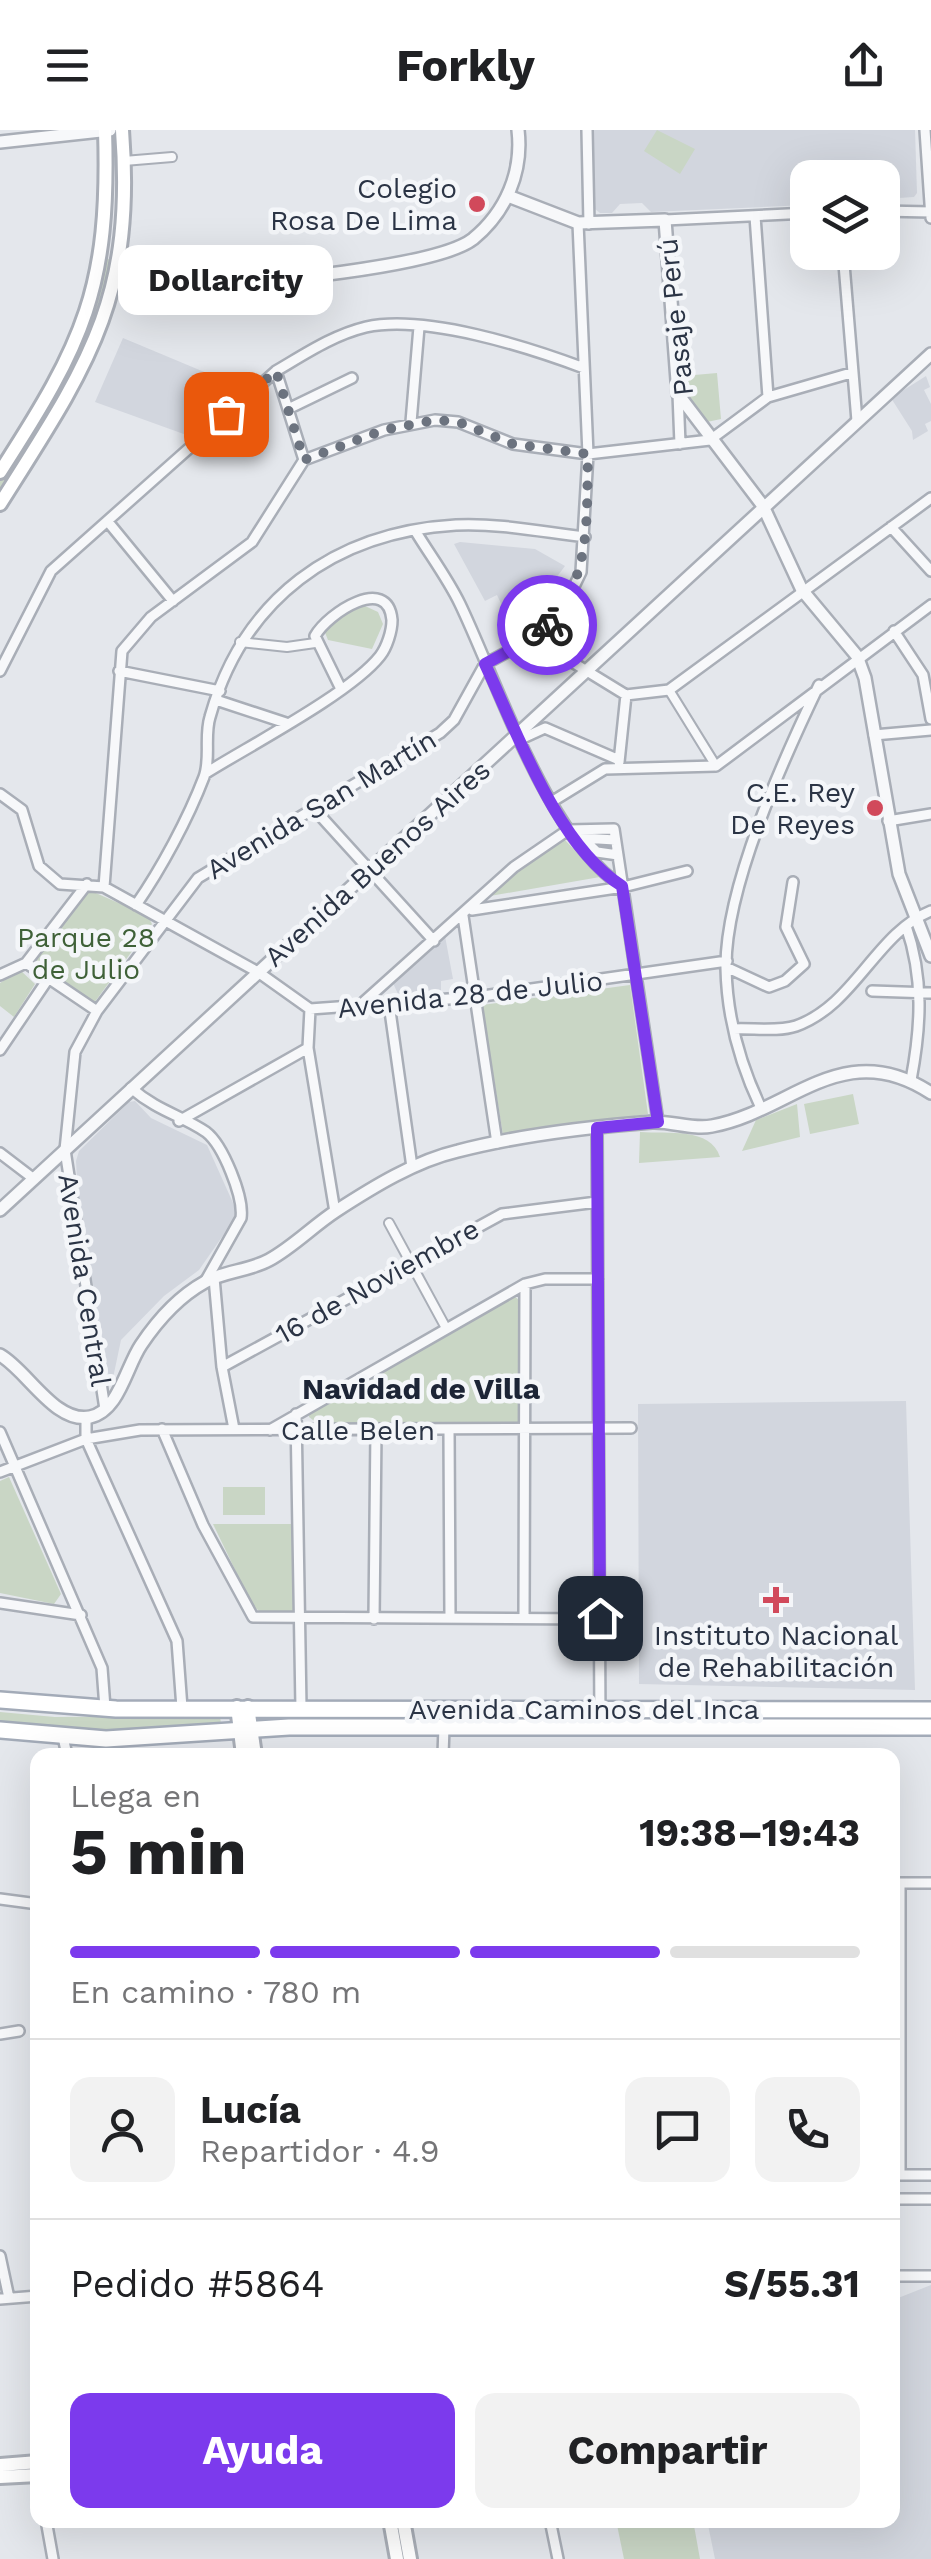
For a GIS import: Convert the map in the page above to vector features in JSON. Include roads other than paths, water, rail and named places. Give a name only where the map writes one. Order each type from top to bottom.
[{"type":"main road","points":[[0,472],[68,364],[94,292],[104,248],[106,130]]},
{"type":"main road","points":[[0,504],[84,367],[117,276],[124,161],[122,130]]},
{"type":"main road","name":"Avenida Caminos del Inca","points":[[0,1700],[105,1708],[931,1710]]},
{"type":"main road","points":[[242,1708],[252,1748]]},
{"type":"main road","name":"Avenida Caminos del Inca","points":[[0,1730],[63,1737],[145,1738],[245,1728],[931,1727]]},
{"type":"main road","points":[[244,1748],[245,1728]]},
{"type":"main road","points":[[0,2465],[30,2470]]},
{"type":"main road","points":[[0,2477],[30,2472]]},
{"type":"main road","points":[[391,2528],[397,2559]]},
{"type":"main road","points":[[404,2528],[410,2559]]},
{"type":"street","points":[[0,142],[106,130]]},
{"type":"street","points":[[117,276],[202,285],[428,258],[472,240],[508,196],[517,170],[518,130]]},
{"type":"street","points":[[485,664],[533,638],[568,600],[582,572],[588,454],[584,368],[587,130]]},
{"type":"street","points":[[900,212],[931,214],[924,130]]},
{"type":"street","points":[[124,161],[172,157]]},
{"type":"street","points":[[508,196],[584,223],[790,214]]},
{"type":"street","points":[[756,216],[768,397]]},
{"type":"street","name":"Pasaje Perú","points":[[665,220],[678,394],[763,506],[802,590],[857,656]]},
{"type":"street","points":[[843,270],[857,421]]},
{"type":"street","points":[[0,672],[52,571],[276,371],[356,330],[388,324],[478,338],[584,368]]},
{"type":"street","points":[[411,422],[419,328]]},
{"type":"street","name":"Avenida Buenos Aires","points":[[0,1210],[520,736],[583,672],[931,354]]},
{"type":"street","points":[[276,371],[304,460]]},
{"type":"street","points":[[104,887],[112,836],[122,651],[133,635],[173,601],[252,542],[304,460],[411,422],[458,422],[513,444],[588,454],[710,440],[768,397],[851,373]]},
{"type":"street","points":[[288,409],[352,378]]},
{"type":"street","points":[[678,394],[680,444]]},
{"type":"street","points":[[533,638],[626,695],[669,690],[931,498]]},
{"type":"street","points":[[109,523],[173,601]]},
{"type":"street","points":[[136,905],[206,774],[207,730],[238,642],[256,618],[329,557],[416,532],[454,526],[503,526],[586,536]]},
{"type":"street","points":[[890,527],[931,571]]},
{"type":"street","points":[[416,532],[458,601],[568,830],[585,857],[622,886]]},
{"type":"street","points":[[206,774],[340,687],[380,656],[388,642],[389,612],[370,600],[356,600],[322,622],[315,643]]},
{"type":"street","points":[[553,801],[605,768],[619,764],[716,766],[818,685],[931,605]]},
{"type":"street","points":[[894,632],[923,676],[931,720]]},
{"type":"street","points":[[238,642],[287,646],[315,643]]},
{"type":"street","points":[[315,643],[330,660],[340,687]]},
{"type":"street","points":[[857,656],[866,678],[888,821],[926,992],[911,1080]]},
{"type":"street","name":"Avenida San Martín","points":[[65,1150],[76,1052],[97,1010],[163,920],[210,868],[316,811],[440,733],[454,720],[485,664]]},
{"type":"street","points":[[119,671],[218,695],[286,723]]},
{"type":"street","points":[[761,1108],[742,1068],[734,1028],[726,964],[732,918],[774,781],[818,685]]},
{"type":"street","points":[[669,690],[716,766]]},
{"type":"street","points":[[619,764],[626,695]]},
{"type":"street","points":[[520,736],[545,728],[619,764]]},
{"type":"street","points":[[874,736],[931,730]]},
{"type":"street","name":"Avenida 28 de Julio","points":[[0,794],[22,810],[40,866],[60,884],[104,887],[258,972],[310,1009],[476,997],[726,964]]},
{"type":"street","points":[[316,811],[434,941]]},
{"type":"street","points":[[888,821],[931,814]]},
{"type":"street","points":[[568,830],[597,852],[618,856]]},
{"type":"street","points":[[357,1008],[514,867],[568,830],[615,835]]},
{"type":"street","points":[[582,838],[615,835]]},
{"type":"street","points":[[615,835],[658,1122]]},
{"type":"street","points":[[466,913],[688,872]]},
{"type":"street","points":[[726,964],[769,987],[785,981],[804,964],[786,927],[793,882]]},
{"type":"street","points":[[0,975],[26,963],[87,884]]},
{"type":"street","points":[[734,1028],[793,1027],[816,1016],[868,970],[910,922],[931,910]]},
{"type":"street","points":[[466,913],[498,1143]]},
{"type":"street","points":[[910,922],[931,956]]},
{"type":"street","points":[[26,963],[97,1010]]},
{"type":"street","points":[[0,1050],[48,979]]},
{"type":"street","points":[[872,990],[926,992]]},
{"type":"street","points":[[389,1004],[412,1167]]},
{"type":"street","points":[[310,1009],[308,1048],[334,1212]]},
{"type":"street","points":[[180,1120],[308,1048]]},
{"type":"street","points":[[0,1355],[18,1365],[62,1410],[86,1418],[105,1409],[157,1323],[209,1280],[267,1261],[334,1212],[412,1167],[456,1151],[597,1128],[658,1122],[708,1128],[761,1108],[802,1086],[850,1074],[873,1073],[911,1080],[931,1093]]},
{"type":"street","points":[[131,1088],[156,1110],[205,1132],[216,1142],[243,1212],[209,1280],[234,1429]]},
{"type":"street","points":[[597,1128],[600,1727]]},
{"type":"street","name":"Avenida Central","points":[[65,1150],[105,1409]]},
{"type":"street","points":[[0,1152],[34,1178]]},
{"type":"street","name":"16 de Noviembre","points":[[222,1367],[409,1261],[502,1214],[598,1202]]},
{"type":"street","points":[[389,1224],[446,1328]]},
{"type":"street","points":[[268,1431],[525,1284],[545,1279],[598,1279]]},
{"type":"street","points":[[524,1618],[525,1284]]},
{"type":"street","points":[[296,1414],[300,1431],[301,1708]]},
{"type":"street","points":[[86,1418],[86,1439],[177,1641],[182,1708]]},
{"type":"street","name":"Calle Belen","points":[[0,1472],[86,1439],[162,1429],[631,1428]]},
{"type":"street","points":[[162,1429],[203,1525],[248,1613],[258,1619],[600,1618]]},
{"type":"street","points":[[374,1619],[376,1430]]},
{"type":"street","points":[[450,1430],[450,1618]]},
{"type":"street","points":[[0,1432],[102,1668],[105,1708]]},
{"type":"street","points":[[0,1603],[81,1615]]},
{"type":"street","points":[[444,1727],[444,1748]]},
{"type":"street","points":[[63,1737],[65,1748]]},
{"type":"street","points":[[900,1883],[931,1883]]},
{"type":"street","points":[[0,1899],[30,1903]]},
{"type":"street","points":[[0,2034],[19,2031]]},
{"type":"street","points":[[900,2175],[931,2176]]},
{"type":"street","points":[[900,2199],[931,2199]]},
{"type":"street","points":[[0,2256],[5,2299],[30,2297]]},
{"type":"street","points":[[900,2276],[931,2276]]},
{"type":"street","points":[[48,2528],[54,2559]]},
{"type":"street","points":[[552,2528],[558,2559]]},
{"type":"place","name":"Colegio Rosa De Lima","points":[[477,204]]},
{"type":"place","name":"Dollarcity","points":[[226,414]]},
{"type":"place","name":"C.E. Rey De Reyes","points":[[875,808]]},
{"type":"place","name":"Instituto Nacional de Rehabilitación","points":[[776,1600]]},
{"type":"district","name":"Navidad de Villa","points":[[421,1389]]},
{"type":"park label","name":"Parque 28 de Julio","points":[[86,953]]}]
